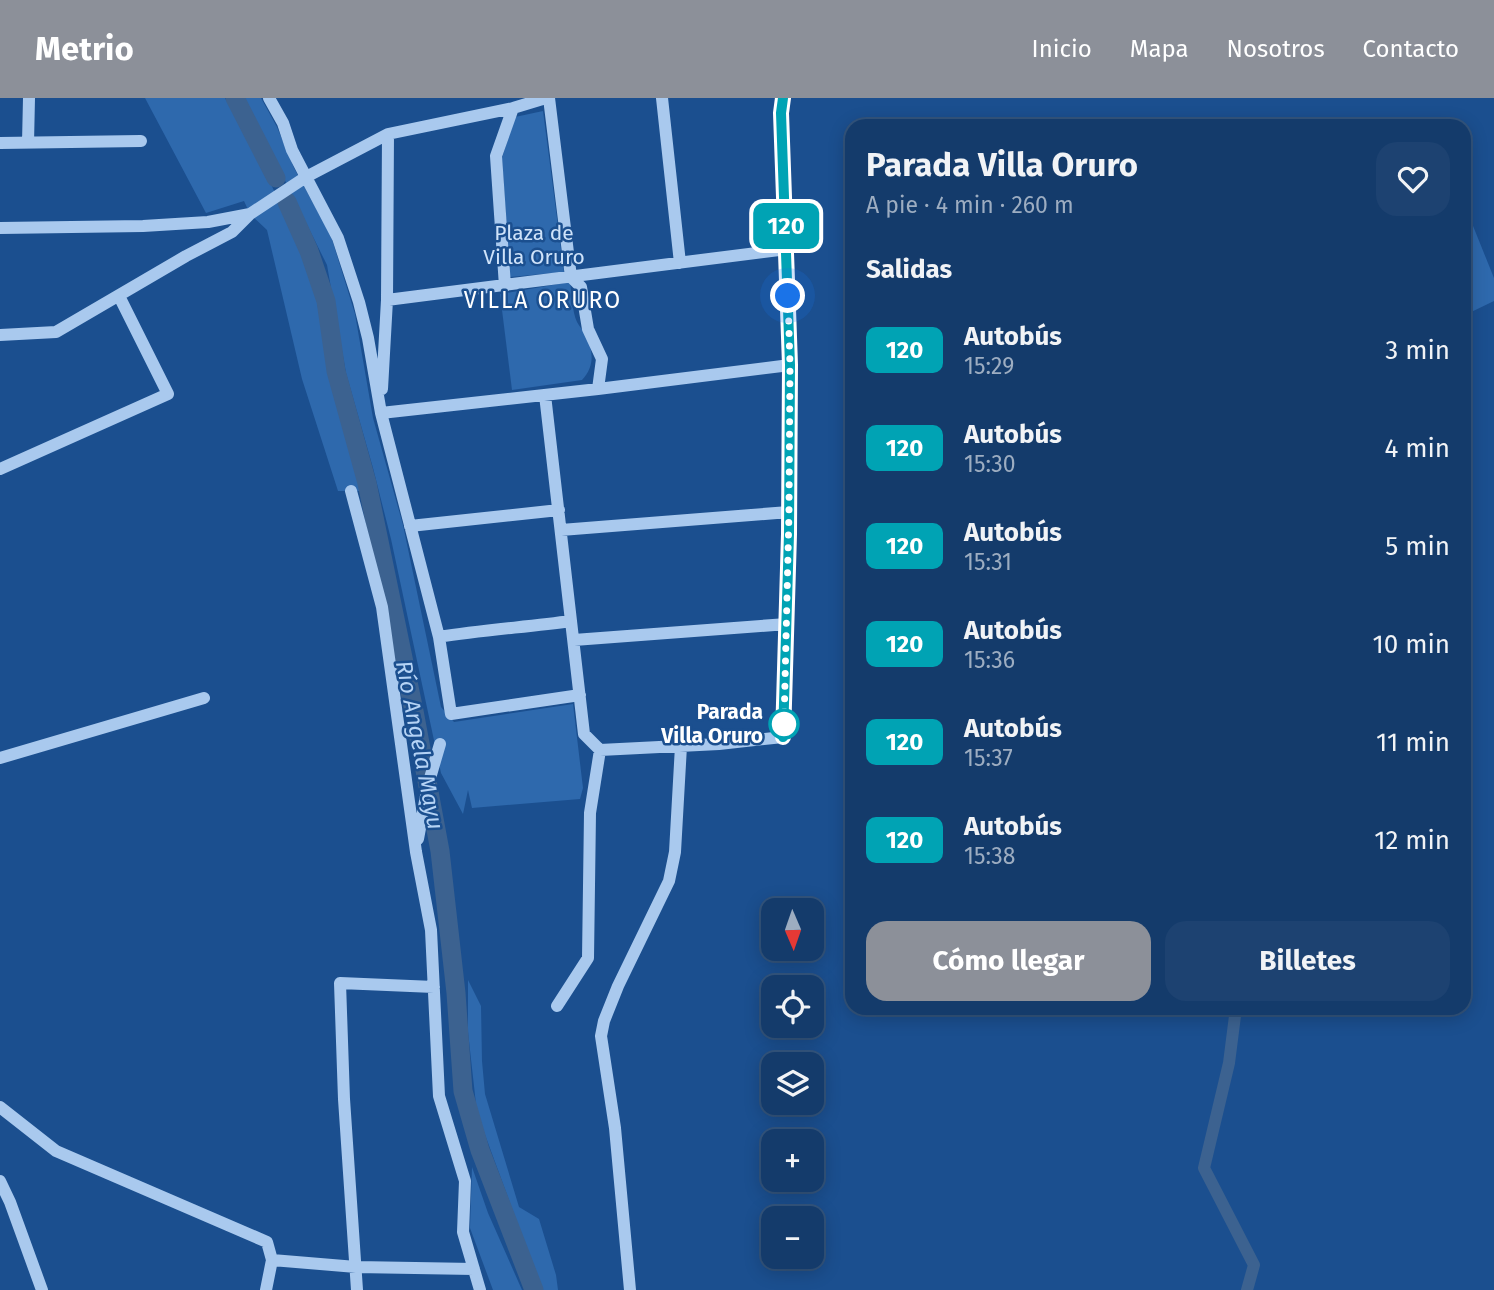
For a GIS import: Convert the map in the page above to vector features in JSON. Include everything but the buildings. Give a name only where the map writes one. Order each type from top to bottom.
[{"type":"street","points":[[28,143],[29,98]]},
{"type":"street","points":[[269,98],[283,123],[292,150],[338,238],[368,338],[381,412],[439,637],[452,715],[580,695]]},
{"type":"street","points":[[0,335],[56,332],[232,232],[250,215],[306,177],[388,134],[548,98],[571,276],[581,287],[588,329],[602,359],[598,389]]},
{"type":"street","points":[[662,98],[680,263]]},
{"type":"street","points":[[545,395],[584,734],[600,750],[783,737],[790,365],[781,113],[783,98]]},
{"type":"street","points":[[505,286],[496,156],[513,108]]},
{"type":"street","points":[[381,412],[387,300],[388,134]]},
{"type":"street","points":[[0,143],[141,141]]},
{"type":"street","points":[[0,228],[143,226],[208,222],[250,215]]},
{"type":"street","points":[[387,300],[787,249]]},
{"type":"street","points":[[0,469],[168,394],[119,296]]},
{"type":"street","points":[[381,412],[790,365]]},
{"type":"street","points":[[351,491],[382,607],[416,852],[431,930],[439,1096],[465,1181],[463,1232],[480,1290]]},
{"type":"street","points":[[410,526],[559,510]]},
{"type":"street","points":[[561,530],[789,512]]},
{"type":"street","points":[[439,637],[571,621]]},
{"type":"street","points":[[574,640],[787,624]]},
{"type":"street","points":[[0,758],[204,698]]},
{"type":"street","points":[[416,852],[428,785],[440,744]]},
{"type":"street","points":[[630,1290],[615,1128],[601,1036],[618,986],[669,881],[676,852],[681,746]]},
{"type":"street","points":[[556,1006],[588,958],[590,813],[600,750]]},
{"type":"street","points":[[357,1290],[344,1099],[340,984],[434,987]]},
{"type":"street","points":[[0,1107],[56,1151],[267,1242],[272,1260],[266,1290]]},
{"type":"street","points":[[0,1181],[15,1214],[42,1290]]},
{"type":"street","points":[[272,1260],[356,1267],[474,1269]]},
{"type":"green space","points":[[145,98],[225,98],[263,167],[302,251],[316,296],[330,379],[359,457],[360,491],[338,491],[302,379],[267,230],[250,214],[244,201],[206,213]]},
{"type":"green space","points":[[244,98],[261,98],[277,127],[294,168],[331,236],[355,314],[373,418],[403,525],[441,707],[454,722],[573,704],[583,788],[580,799],[472,808],[468,790],[463,814],[441,773],[391,539],[346,373],[327,265]]},
{"type":"green space","name":"Plaza de Villa Oruro","points":[[543,111],[564,272],[510,277],[502,158],[515,117]]},
{"type":"green space","points":[[1471,221],[1494,278],[1494,301],[1471,312]]},
{"type":"green space","points":[[570,282],[575,318],[591,351],[589,369],[582,380],[512,390],[500,294]]},
{"type":"green space","points":[[468,980],[481,1006],[485,1094],[519,1207],[539,1219],[558,1290],[542,1290],[477,1113],[468,1032]]},
{"type":"green space","points":[[472,1167],[488,1213],[522,1290],[493,1290],[470,1228]]},
{"type":"waterway","name":"Río Angela Mayu","points":[[235,98],[276,178]]},
{"type":"waterway","name":"Río Angela Mayu","points":[[287,202],[309,251],[326,301],[336,371],[367,483],[414,711],[440,851],[456,993],[463,1091],[480,1150],[534,1290]]},
{"type":"waterway","points":[[1235,1015],[1229,1063],[1204,1168],[1254,1265],[1247,1290]]},
{"type":"bus line","name":"120","points":[[783,98],[781,113],[790,365],[789,534],[783,737]]},
{"type":"place","name":"Parada Villa Oruro","points":[[784,724]]},
{"type":"district","name":"VILLA ORURO","points":[[543,300]]},
{"type":"route","points":[[784,724],[789,512],[788,296]]}]
